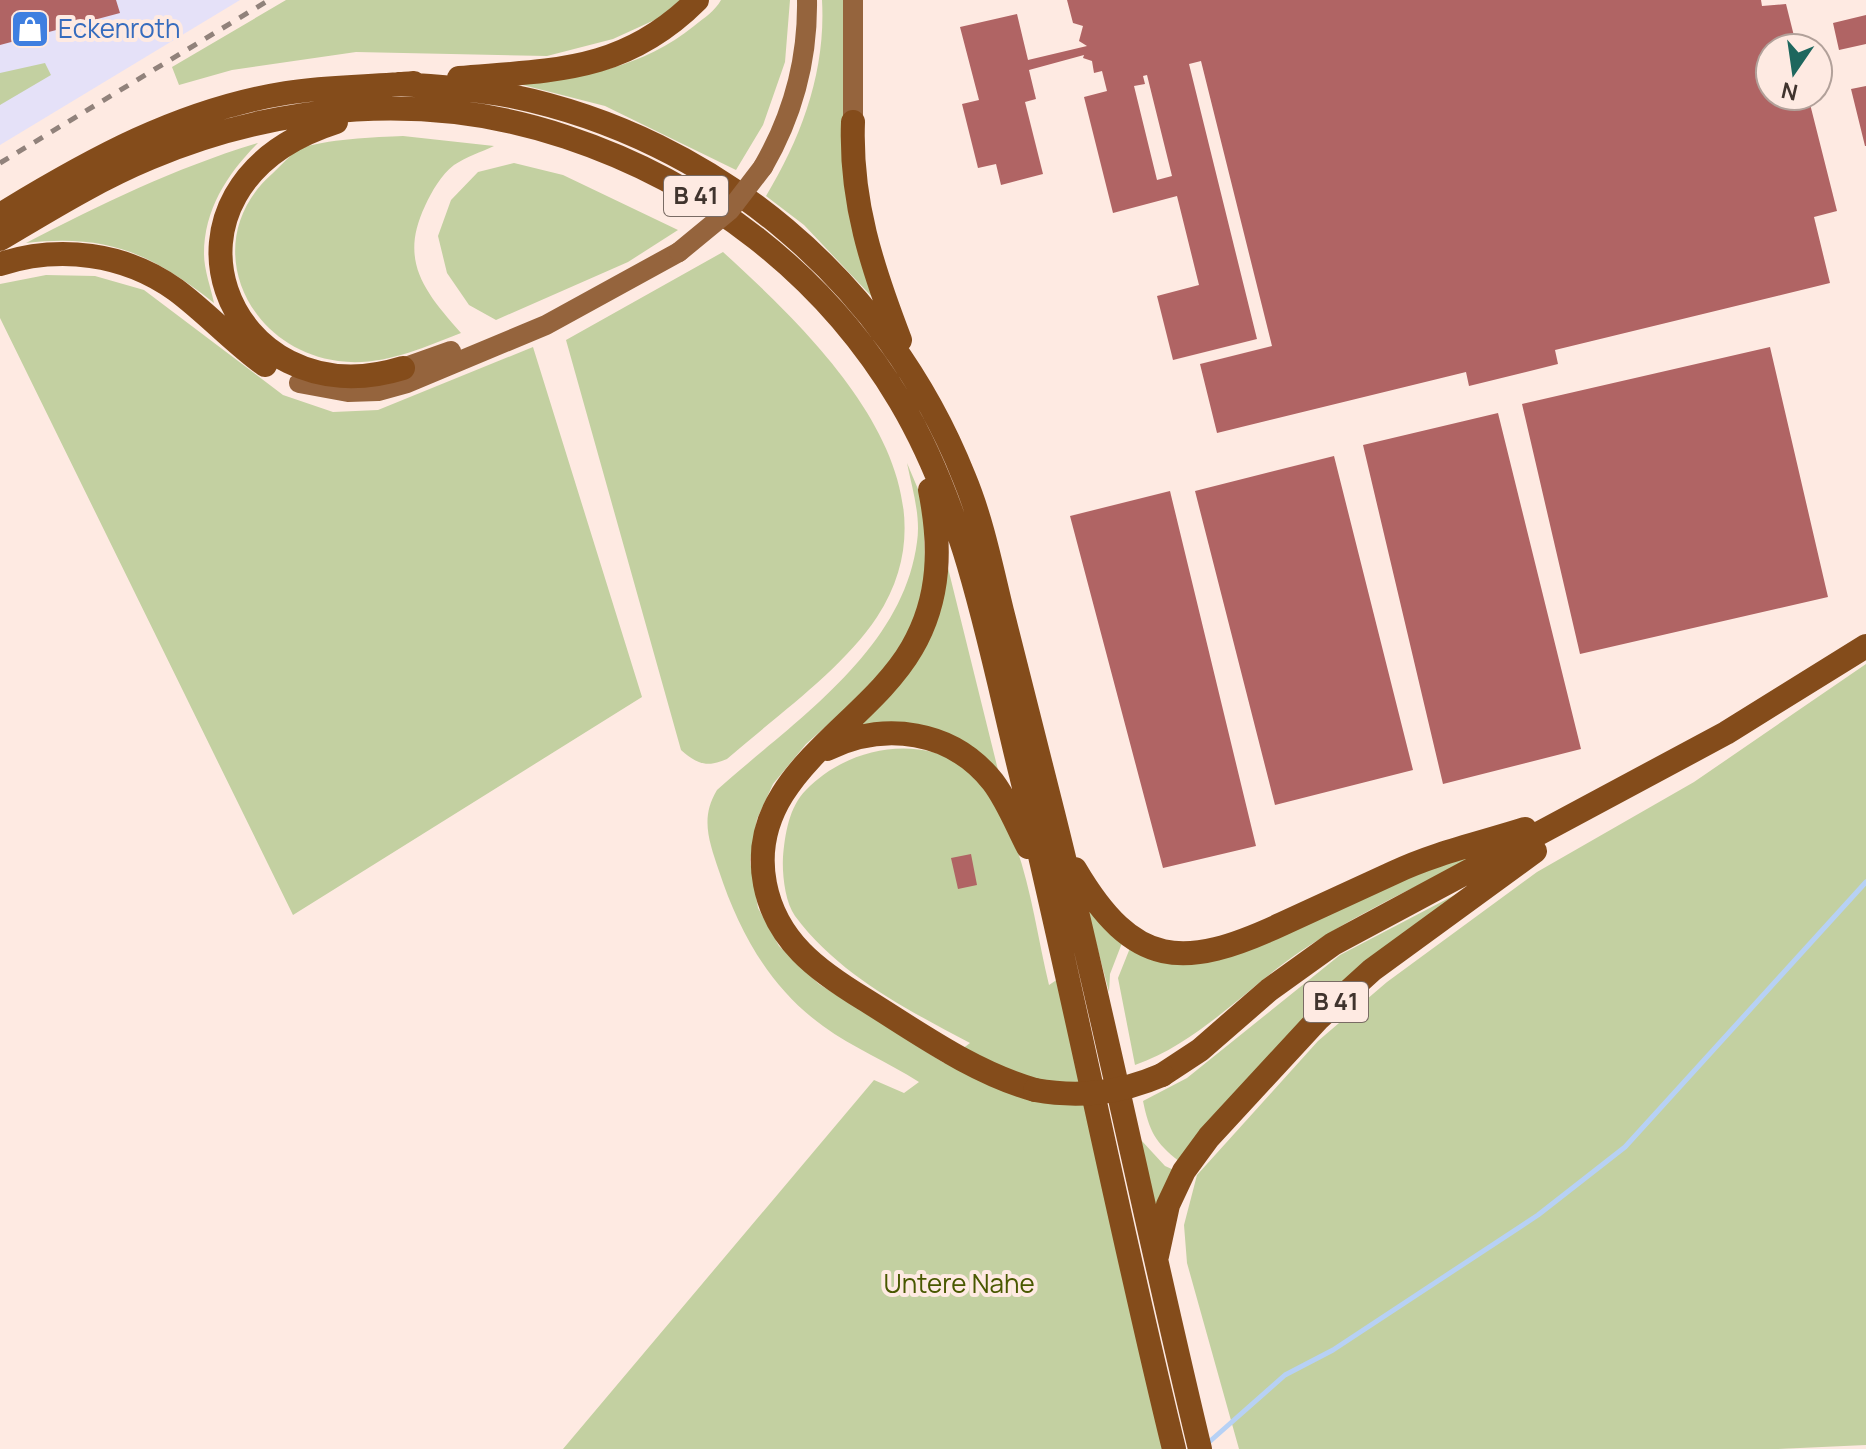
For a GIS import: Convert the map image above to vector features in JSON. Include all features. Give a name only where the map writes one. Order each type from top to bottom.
[{"type":"highway","name":"B 41","points":[[0,215],[111,150],[210,111],[308,90],[550,72],[587,64],[641,42],[697,0]]},
{"type":"highway","name":"B 41","points":[[398,84],[474,90],[546,105],[616,128],[683,159],[744,197],[826,265],[873,318],[914,376],[954,453],[982,528],[1062,847],[1155,1266],[1200,1449]]},
{"type":"highway","name":"B 41","points":[[0,239],[116,173],[180,146],[278,119],[379,108],[450,112],[555,133],[622,157],[688,191],[770,249],[834,311],[881,371],[919,436],[961,538],[1047,886],[1147,1341],[1174,1449]]},
{"type":"highway","name":"B 41","points":[[379,108],[307,131],[260,162],[239,187],[228,210],[222,234],[221,266],[230,297],[245,325],[286,360],[338,376],[371,376],[403,368]]},
{"type":"highway","points":[[853,122],[853,171],[860,222],[882,294],[914,376]]},
{"type":"highway","name":"B 41","points":[[0,264],[32,256],[70,253],[127,264],[176,290],[255,358],[299,383]]},
{"type":"highway","points":[[797,773],[902,665],[930,608],[938,543],[919,436]]},
{"type":"highway","points":[[1597,805],[1776,704],[1866,646]]},
{"type":"highway","points":[[797,773],[825,750],[859,736],[904,733],[946,744],[973,761],[995,785],[1047,886]]},
{"type":"highway","name":"B 41","points":[[797,773],[772,813],[762,860],[767,892],[787,936],[807,960],[832,979],[978,1069],[1035,1090],[1096,1094],[1130,1088],[1162,1075],[1200,1050],[1269,990],[1333,944],[1597,805]]},
{"type":"highway","name":"B 41","points":[[1062,847],[1096,905],[1117,927],[1154,948],[1196,954],[1241,943],[1416,862],[1597,805]]},
{"type":"highway","name":"B 41","points":[[1155,1266],[1168,1205],[1184,1171],[1209,1137],[1318,1019],[1372,970],[1597,805]]},
{"type":"main road","name":"B 41","points":[[299,383],[348,392],[378,391],[407,383],[546,325],[679,252],[730,210],[763,167],[783,129],[798,88],[806,46],[807,0]]},
{"type":"main road","points":[[853,0],[853,122]]},
{"type":"main road","name":"B 41","points":[[403,368],[637,277]]},
{"type":"shaded area","points":[[0,0],[240,0],[0,145]]},
{"type":"green space","points":[[286,0],[680,0],[659,18],[613,39],[547,56],[356,52],[232,70],[179,85],[172,67]]},
{"type":"green space","points":[[721,0],[790,0],[785,62],[763,125],[736,170],[605,106],[519,84],[588,74],[633,61],[675,40],[716,8]]},
{"type":"green space","points":[[822,0],[845,0],[875,300],[804,225],[766,196],[801,126],[809,102],[820,52]]},
{"type":"green space","points":[[45,63],[51,75],[0,105],[0,73]]},
{"type":"green space","points":[[403,136],[494,146],[459,162],[441,178],[425,206],[414,243],[415,259],[426,289],[461,333],[401,355],[370,361],[338,361],[305,352],[278,335],[256,313],[242,287],[235,258],[238,228],[250,199],[300,149],[336,141]]},
{"type":"green space","points":[[258,143],[228,179],[208,222],[204,260],[214,303],[169,271],[127,251],[81,242],[26,243],[139,188]]},
{"type":"green space","points":[[514,163],[563,175],[678,230],[628,262],[496,320],[469,305],[447,273],[438,236],[451,200],[478,172]]},
{"type":"green space","points":[[723,252],[799,326],[836,369],[869,415],[892,464],[904,514],[900,565],[877,617],[863,637],[807,692],[727,759],[708,764],[692,759],[681,750],[566,340]]},
{"type":"green space","points":[[46,275],[95,276],[144,290],[283,395],[333,412],[378,410],[533,347],[642,697],[293,915],[0,318],[0,284]]},
{"type":"green space","name":"Untere Nahe","points":[[907,463],[923,501],[926,594],[909,637],[884,675],[806,744],[773,784],[757,819],[750,861],[758,908],[779,946],[819,984],[944,1063],[970,1043],[875,989],[832,956],[795,916],[784,879],[785,839],[792,813],[806,790],[826,773],[850,760],[875,752],[901,748],[926,751],[951,759],[973,773],[991,794],[1003,815],[1021,862],[1049,985],[1058,979],[1165,1449],[563,1449],[874,1080],[904,1093],[919,1082],[823,1026],[787,994],[759,957],[736,916],[708,830],[709,810],[717,790],[841,681],[891,617],[908,581],[917,542],[917,512]]},
{"type":"green space","points":[[948,568],[1000,778],[980,756],[846,731]]},
{"type":"green space","points":[[1866,664],[1866,1445],[1778,1449],[1239,1449],[1187,1263],[1184,1225],[1197,1175],[1318,1041],[1387,982],[1537,872],[1694,782]]},
{"type":"green space","points":[[1502,844],[1349,921],[1280,966],[1201,1029],[1135,1065],[1118,978],[1130,948],[1175,961],[1422,869]]},
{"type":"green space","points":[[1491,876],[1179,1161],[1159,1142],[1143,1101],[1187,1078],[1340,955]]},
{"type":"green space","points":[[1085,901],[1122,943],[1110,974],[1109,992]]},
{"type":"green space","points":[[1141,1140],[1165,1166],[1174,1170],[1158,1227]]},
{"type":"building","name":"Eckenroth","points":[[0,0],[116,0],[120,13],[0,45]]},
{"type":"building","points":[[1067,0],[1761,0],[1762,6],[1786,4],[1793,32],[1754,32],[1754,112],[1812,112],[1837,211],[1814,217],[1830,283],[1555,350],[1558,364],[1469,386],[1466,372],[1217,433],[1200,364],[1272,346],[1201,61],[1189,64],[1257,339],[1173,360],[1157,296],[1199,285],[1177,196],[1113,213],[1084,97],[1107,91],[1102,71],[1094,73],[1092,61],[1083,58],[1084,55],[1029,70],[1036,99],[1025,102],[1043,174],[1001,185],[996,164],[978,168],[962,104],[979,100],[960,27],[1017,14],[1028,60],[1087,46],[1079,41],[1083,26],[1073,23]],"holes":[[[1147,75],[1172,176],[1157,180],[1134,86],[1145,84],[1143,76]]]},
{"type":"building","points":[[1866,15],[1866,44],[1839,50],[1833,23]]},
{"type":"building","points":[[1866,86],[1866,146],[1865,146],[1851,89]]},
{"type":"building","points":[[1770,347],[1828,597],[1580,654],[1522,404]]},
{"type":"building","points":[[1498,413],[1581,749],[1443,784],[1363,445]]},
{"type":"building","points":[[1334,456],[1413,770],[1275,805],[1195,491]]},
{"type":"building","points":[[1170,491],[1256,846],[1163,868],[1070,516]]},
{"type":"building","points":[[971,854],[977,885],[958,889],[951,858]]},
{"type":"waterway","points":[[1208,1443],[1285,1375],[1333,1350],[1538,1215],[1625,1147],[1866,882]]},
{"type":"railway","points":[[0,163],[269,0]]},
{"type":"place","name":"Eckenroth","points":[[30,29]]}]
